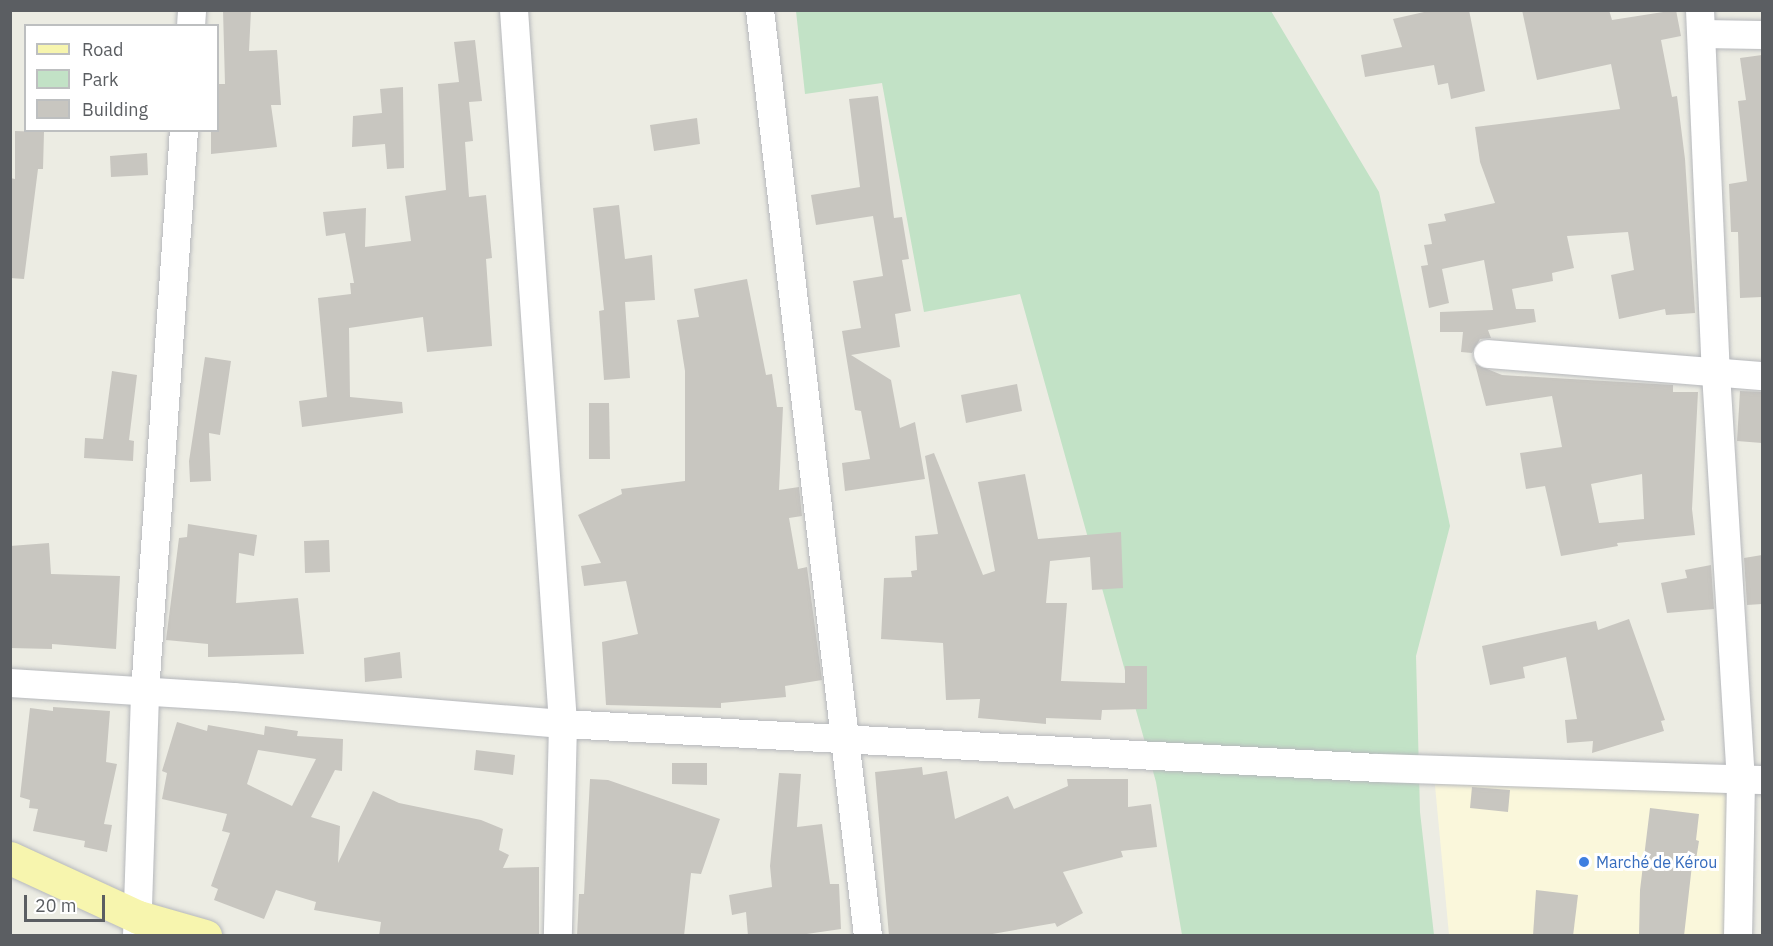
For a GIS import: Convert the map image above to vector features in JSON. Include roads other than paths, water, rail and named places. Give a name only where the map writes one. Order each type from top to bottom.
[{"type":"main road","points":[[10,858],[138,926],[205,936]]},
{"type":"street","points":[[514,10],[563,724],[558,936]]},
{"type":"street","points":[[760,10],[868,936]]},
{"type":"street","points":[[1738,936],[1752,780],[1716,373],[1701,22],[1762,35]]},
{"type":"street","points":[[138,926],[145,692],[184,132]]},
{"type":"street","points":[[1488,354],[1762,376]]},
{"type":"street","points":[[10,684],[563,724],[846,740],[1377,768],[1752,780]]},
{"type":"place","name":"Marché de Kérou","points":[[1584,862]]}]
